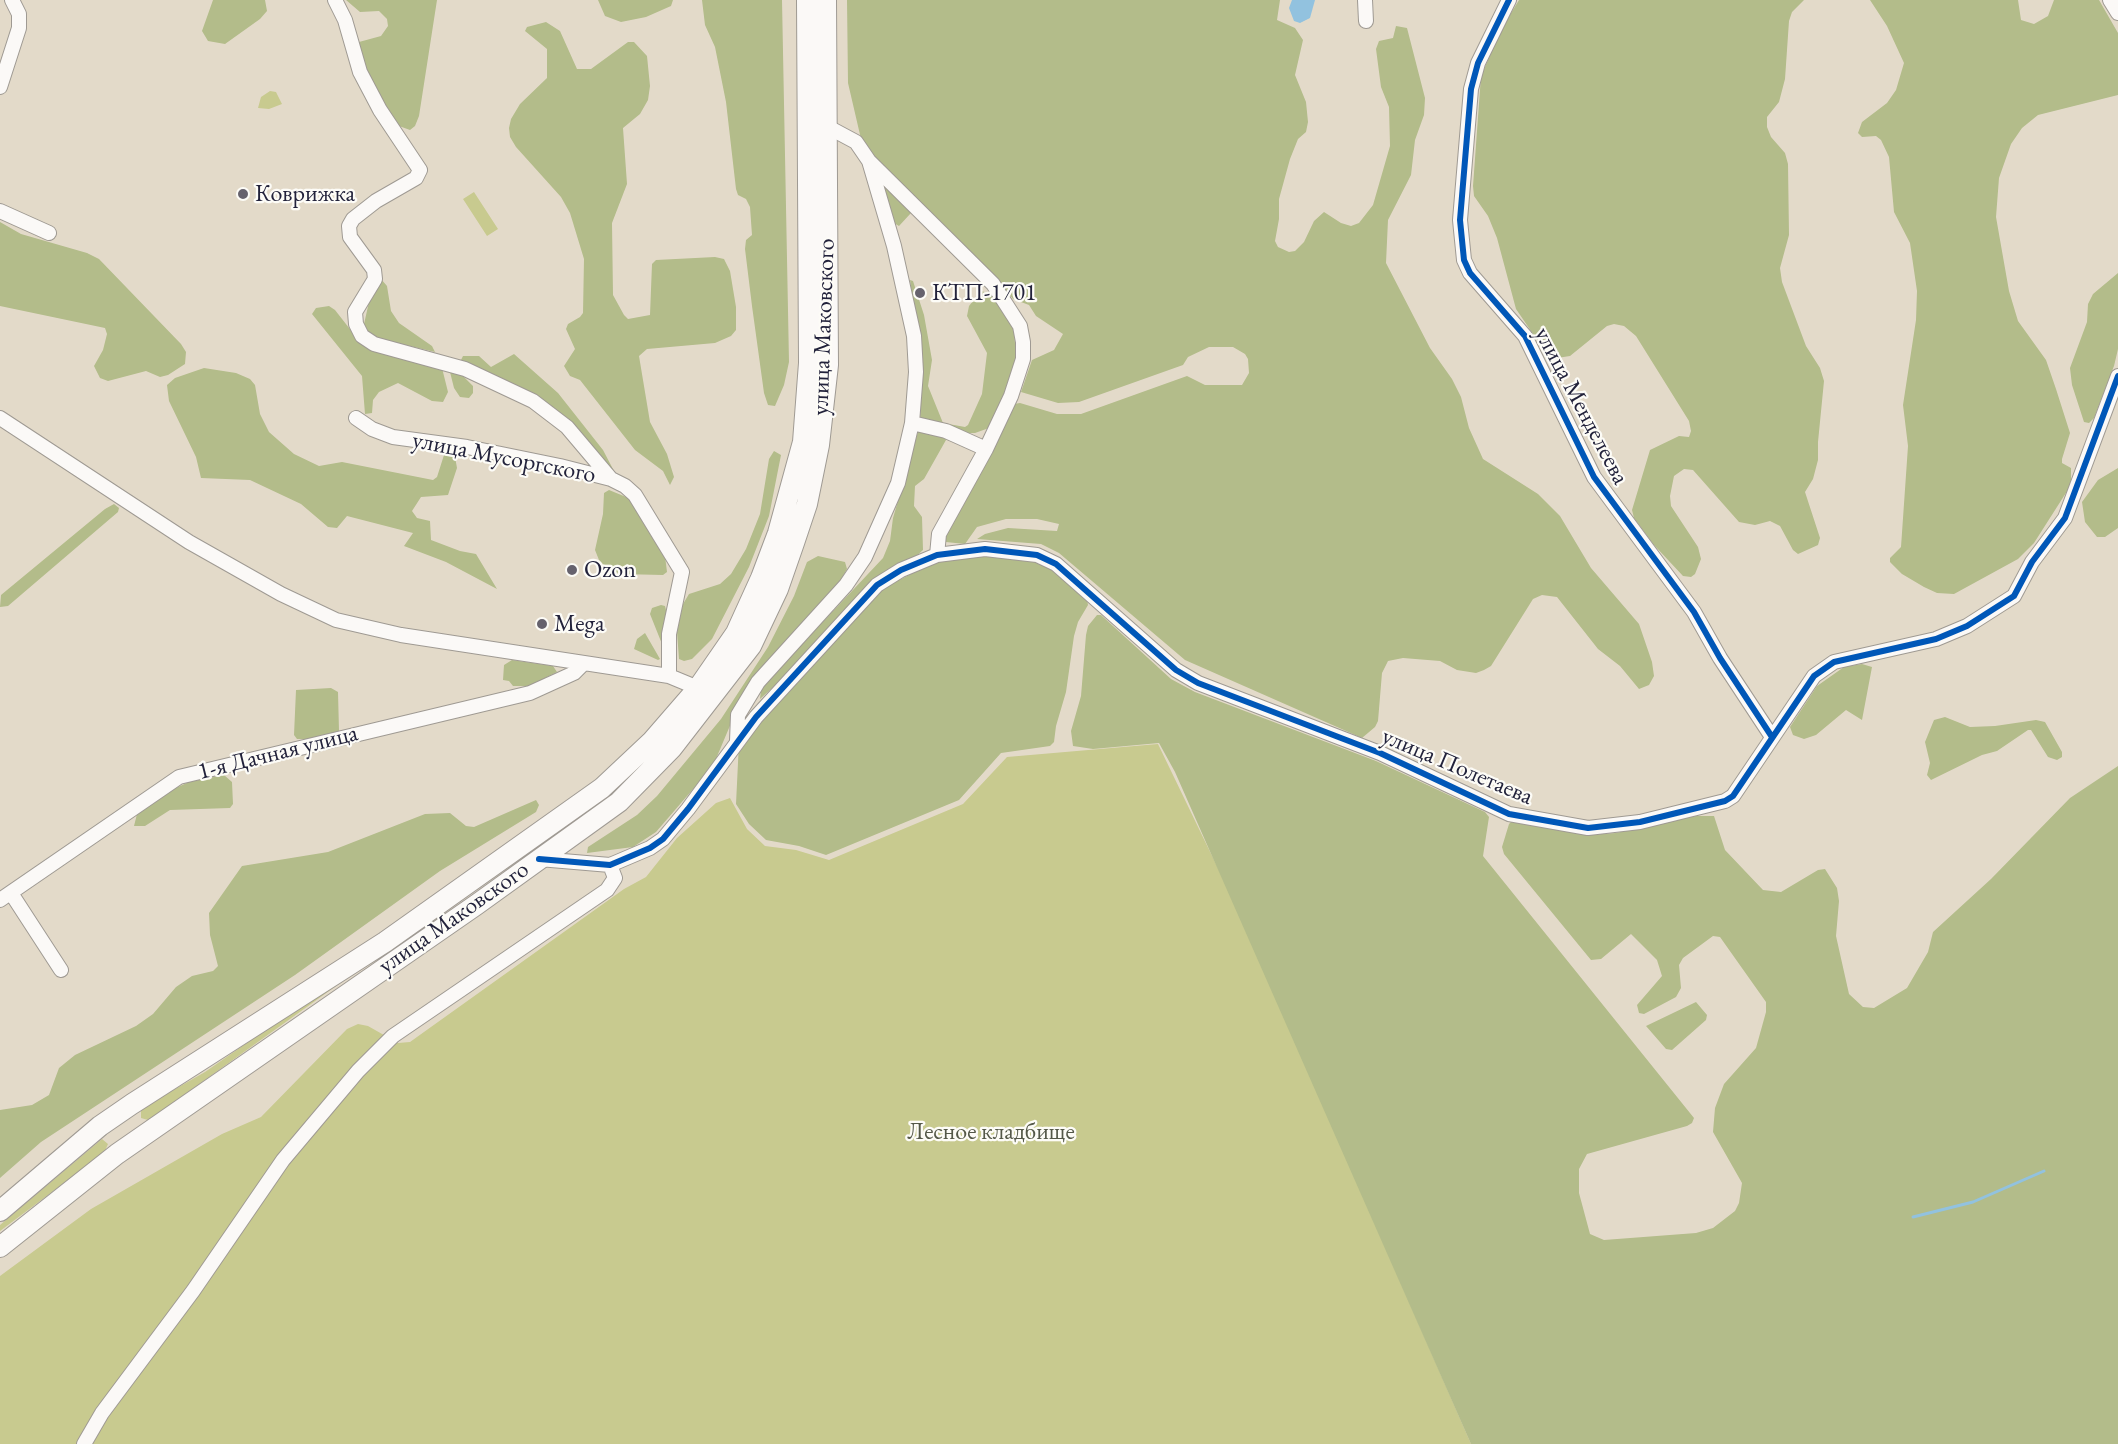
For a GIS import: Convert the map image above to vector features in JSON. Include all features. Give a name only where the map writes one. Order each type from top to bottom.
[{"type":"highway","name":"улица Маковского","points":[[0,1211],[100,1126],[385,942],[602,788],[652,741],[698,688],[736,633],[762,578],[791,492],[803,442],[809,363],[807,0]]},
{"type":"highway","name":"улица Маковского","points":[[0,1246],[117,1154],[619,802],[672,748],[751,646],[778,589],[807,504],[819,445],[828,365],[826,0]]},
{"type":"highway","points":[[132,1104],[131,1124],[137,1130],[150,1131]]},
{"type":"highway","points":[[100,1126],[116,1135],[120,1143],[117,1154]]},
{"type":"street","points":[[0,87],[19,28],[19,14],[12,0]]},
{"type":"street","points":[[335,0],[345,20],[360,72],[380,110],[420,170],[416,178],[376,201],[353,219],[349,226],[350,237],[369,259],[374,270],[375,279],[354,312],[356,324],[362,336],[374,344],[465,369],[533,401],[567,427],[612,479]]},
{"type":"street","points":[[1365,0],[1366,21]]},
{"type":"street","name":"улица Менделеева","points":[[1509,0],[1484,48],[1472,82],[1460,220],[1464,261],[1470,273],[1525,336],[1594,477],[1694,612],[1720,658],[1772,737]]},
{"type":"street","points":[[2110,0],[2118,13]]},
{"type":"street","points":[[828,127],[856,142],[869,161],[993,284],[1020,326],[1023,359],[1011,396],[986,449],[939,534],[937,555]]},
{"type":"street","points":[[737,741],[738,715],[758,682],[846,585],[865,557],[898,483],[912,423],[916,372],[914,336],[894,246],[869,161]]},
{"type":"street","points":[[0,211],[49,233]]},
{"type":"street","name":"улица Полетаева","points":[[610,865],[632,857],[663,839],[688,810],[737,741],[877,585],[901,570],[937,555],[1002,549],[1037,555],[1056,564],[1176,670],[1198,683],[1380,753],[1509,813],[1588,828],[1640,822],[1725,801],[1733,796],[1814,676],[1834,662],[1936,639],[1977,621],[2014,596],[2032,562],[2065,518],[2118,376]]},
{"type":"street","points":[[0,418],[189,542],[281,594],[336,620],[401,635],[669,676],[698,688]]},
{"type":"street","name":"улица Мусоргского","points":[[356,418],[372,429],[393,437],[468,447],[612,479],[635,495],[682,572],[669,634],[669,676]]},
{"type":"street","points":[[912,423],[946,430],[986,449]]},
{"type":"street","name":"1-я Дачная улица","points":[[5,896],[179,777],[530,693],[574,673],[583,664]]},
{"type":"street","points":[[84,1444],[102,1413],[194,1291],[283,1160],[358,1071],[393,1036],[607,890],[615,878],[610,865],[539,859]]},
{"type":"street","points":[[5,896],[61,970]]},
{"type":"green space","points":[[213,0],[265,0],[267,11],[260,19],[225,44],[208,41],[202,31]]},
{"type":"green space","points":[[346,0],[437,0],[419,116],[415,126],[410,130],[399,126],[384,108],[367,71],[359,42],[381,36],[388,26],[387,19],[379,11],[360,12]]},
{"type":"green space","points":[[598,0],[673,0],[671,6],[646,17],[621,22],[605,16]]},
{"type":"green space","points":[[702,0],[782,0],[789,362],[784,385],[775,406],[768,405],[764,393],[752,306],[745,249],[746,240],[752,235],[750,207],[746,199],[738,195],[736,189],[726,102],[715,47],[705,25]]},
{"type":"green space","points":[[847,0],[1280,0],[1277,20],[1295,28],[1303,40],[1295,75],[1306,102],[1308,122],[1306,132],[1298,139],[1290,159],[1279,199],[1279,219],[1275,241],[1278,247],[1289,252],[1295,251],[1304,242],[1314,221],[1324,212],[1341,223],[1351,226],[1359,223],[1373,205],[1390,146],[1389,107],[1381,87],[1376,49],[1379,41],[1393,38],[1396,26],[1407,28],[1425,98],[1424,115],[1415,140],[1411,175],[1388,220],[1386,263],[1430,348],[1452,379],[1461,397],[1469,428],[1483,459],[1538,494],[1560,516],[1591,568],[1639,624],[1652,662],[1654,676],[1649,685],[1639,689],[1620,666],[1598,649],[1557,597],[1542,595],[1533,599],[1491,666],[1484,670],[1476,673],[1457,670],[1440,661],[1403,658],[1388,661],[1382,673],[1378,721],[1375,727],[1362,738],[1185,660],[1059,553],[1041,544],[977,539],[985,534],[1008,528],[1057,531],[1059,524],[1037,519],[1006,519],[977,527],[965,544],[946,542],[945,537],[1014,404],[1020,403],[1057,414],[1081,414],[1187,376],[1205,385],[1242,385],[1249,373],[1248,359],[1245,354],[1233,347],[1209,347],[1188,357],[1183,365],[1079,402],[1058,403],[1021,392],[1032,360],[1054,350],[1063,334],[1036,316],[1029,305],[1013,299],[997,280],[873,156],[861,139],[848,83]]},
{"type":"green space","points":[[1519,0],[1804,0],[1792,12],[1789,21],[1785,79],[1779,102],[1767,117],[1767,127],[1771,137],[1785,153],[1788,164],[1789,235],[1780,268],[1782,282],[1806,346],[1820,368],[1824,381],[1818,460],[1813,479],[1805,492],[1820,538],[1818,545],[1798,554],[1793,550],[1780,526],[1770,521],[1755,525],[1739,522],[1693,470],[1684,469],[1674,476],[1670,496],[1671,506],[1698,547],[1701,559],[1695,574],[1691,577],[1683,576],[1654,545],[1634,518],[1632,510],[1650,450],[1679,436],[1689,437],[1691,431],[1689,421],[1636,336],[1624,326],[1614,324],[1607,326],[1570,356],[1557,358],[1544,350],[1516,309],[1497,238],[1488,216],[1474,196],[1473,186],[1481,76],[1502,28]]},
{"type":"green space","points":[[1870,0],[2018,0],[2021,20],[2034,24],[2048,16],[2054,0],[2099,0],[2118,33],[2118,95],[2038,115],[2022,128],[2011,144],[1999,178],[1996,217],[2009,291],[2018,321],[2046,360],[2056,389],[2070,433],[2062,463],[2071,468],[2071,485],[2034,543],[2018,559],[1954,594],[1937,593],[1924,587],[1902,574],[1890,562],[1890,558],[1901,547],[1908,446],[1903,405],[1916,320],[1917,291],[1910,243],[1894,212],[1889,157],[1881,140],[1876,136],[1862,137],[1858,133],[1862,122],[1887,103],[1896,90],[1904,63],[1887,26]]},
{"type":"green space","points":[[546,22],[560,31],[577,69],[591,69],[628,42],[634,42],[647,56],[650,86],[648,100],[640,114],[623,128],[627,184],[612,223],[613,295],[624,315],[628,319],[650,315],[652,264],[656,260],[715,257],[724,259],[730,271],[736,307],[736,330],[731,336],[715,343],[647,349],[639,356],[650,422],[667,454],[674,477],[670,485],[663,471],[635,450],[580,380],[570,376],[564,366],[575,349],[566,329],[568,324],[583,313],[584,259],[570,213],[561,197],[516,147],[510,137],[509,128],[511,119],[520,104],[547,78],[547,49],[525,31],[527,27]]},
{"type":"green space","points":[[270,91],[276,92],[282,104],[269,109],[258,108],[261,97]]},
{"type":"green space","points":[[887,183],[911,213],[899,226],[894,223],[882,186]]},
{"type":"green space","points":[[474,192],[498,229],[487,236],[463,199]]},
{"type":"green space","points":[[0,222],[21,234],[87,253],[99,259],[181,344],[186,352],[185,364],[168,375],[160,377],[146,371],[108,381],[100,378],[94,366],[103,350],[107,334],[105,328],[0,306]]},
{"type":"green space","points":[[2118,273],[2118,349],[2114,366],[2094,418],[2089,423],[2084,422],[2072,385],[2070,368],[2087,322],[2088,304],[2093,294]]},
{"type":"green space","points":[[381,279],[387,286],[391,311],[399,323],[432,346],[435,352],[368,336],[364,324],[369,302]]},
{"type":"green space","points":[[910,280],[913,281],[924,315],[932,360],[928,386],[943,423],[965,427],[968,425],[982,394],[987,353],[967,316],[969,306],[981,291],[992,294],[1014,328],[1016,359],[1008,395],[989,428],[975,433],[966,433],[920,419],[923,371]]},
{"type":"green space","points":[[329,306],[335,310],[360,342],[442,368],[448,392],[443,402],[432,401],[398,383],[379,392],[373,400],[372,413],[365,414],[362,376],[312,314],[316,308]]},
{"type":"green space","points":[[514,354],[558,393],[603,450],[614,471],[526,390],[461,360],[463,356],[479,356],[491,367]]},
{"type":"green space","points":[[204,368],[236,373],[250,379],[255,385],[260,414],[269,432],[294,454],[319,466],[342,462],[433,480],[437,477],[444,455],[455,457],[457,468],[448,495],[421,497],[412,511],[417,518],[430,521],[431,540],[460,551],[476,554],[497,589],[446,562],[404,546],[413,533],[347,516],[337,528],[328,527],[301,504],[250,480],[201,478],[196,457],[169,401],[167,385],[175,378]]},
{"type":"green space","points":[[450,372],[460,373],[473,386],[473,393],[469,398],[460,397],[454,388]]},
{"type":"green space","points":[[918,432],[944,435],[946,440],[924,479],[915,486],[914,506],[922,517],[923,550],[760,699],[761,690],[773,675],[883,558],[890,541],[893,518]]},
{"type":"green space","points":[[774,451],[781,455],[769,516],[749,567],[712,639],[692,659],[684,661],[679,659],[677,632],[683,604],[689,594],[720,584],[731,574],[746,549],[760,514],[769,459]]},
{"type":"green space","points":[[2118,468],[2118,528],[2105,537],[2097,537],[2085,522],[2082,502],[2098,480]]},
{"type":"green space","points":[[609,490],[631,499],[665,556],[667,572],[663,575],[620,574],[599,560],[595,550],[603,514],[604,493]]},
{"type":"green space","points":[[114,504],[119,508],[118,512],[8,606],[0,607],[1,595]]},
{"type":"green space","points":[[992,555],[1036,561],[1053,570],[1087,599],[1088,605],[1078,622],[1074,636],[1066,692],[1054,742],[1050,746],[1001,753],[959,800],[826,855],[799,846],[766,840],[749,824],[736,804],[739,742],[878,591],[938,560]]},
{"type":"green space","points":[[818,556],[845,562],[847,569],[737,709],[713,766],[656,832],[633,847],[587,853],[588,847],[637,815],[657,796],[721,719],[768,647],[794,596],[807,562]]},
{"type":"green space","points":[[665,606],[667,614],[662,644],[650,614],[652,608]]},
{"type":"green space","points":[[1097,615],[1101,615],[1171,679],[1195,692],[1376,761],[1485,812],[1489,817],[1483,856],[1694,1118],[1687,1126],[1587,1154],[1579,1169],[1579,1193],[1590,1234],[1604,1240],[1696,1233],[1713,1228],[1735,1211],[1739,1203],[1742,1183],[1713,1132],[1715,1108],[1724,1084],[1756,1048],[1766,1012],[1766,1002],[1720,937],[1713,936],[1683,958],[1679,965],[1681,988],[1676,997],[1644,1014],[1639,1013],[1637,1005],[1662,976],[1657,960],[1631,934],[1601,959],[1591,960],[1504,854],[1502,847],[1511,822],[1587,835],[1616,833],[1696,816],[1714,816],[1725,850],[1763,890],[1781,892],[1818,870],[1825,869],[1837,888],[1839,901],[1836,936],[1849,994],[1863,1007],[1874,1008],[1907,988],[1928,952],[1933,932],[1991,879],[2070,798],[2118,766],[2118,1444],[1471,1444],[1175,772],[1159,743],[1093,749],[1073,746],[1071,731],[1081,696],[1086,635],[1088,626]]},
{"type":"green space","points":[[645,633],[660,659],[634,649],[637,639]]},
{"type":"green space","points":[[512,660],[553,666],[557,672],[529,686],[513,686],[509,681],[503,680],[504,665]]},
{"type":"green space","points":[[1862,664],[1872,667],[1862,720],[1846,710],[1816,735],[1804,739],[1793,735],[1790,727],[1817,686],[1844,667]]},
{"type":"green space","points":[[331,688],[338,692],[339,731],[309,739],[297,739],[294,735],[296,690]]},
{"type":"green space","points":[[1945,717],[1970,727],[2036,720],[2045,722],[2062,752],[2062,757],[2057,760],[2048,757],[2031,730],[2028,730],[1997,751],[1982,755],[1931,780],[1927,775],[1930,763],[1925,742],[1934,720]]},
{"type":"green space","name":"Лесное кладбище","points":[[1158,744],[1242,918],[1471,1444],[0,1444],[0,1276],[91,1209],[222,1134],[261,1117],[347,1029],[358,1024],[368,1026],[398,1043],[410,1042],[624,889],[646,877],[677,838],[716,803],[730,798],[747,829],[765,846],[796,850],[829,860],[963,804],[1007,757]]},
{"type":"green space","points":[[224,775],[232,782],[233,804],[230,808],[170,810],[145,826],[134,826],[137,814],[169,791],[189,782]]},
{"type":"green space","points":[[536,800],[539,805],[536,812],[440,871],[295,975],[41,1142],[0,1178],[0,1110],[32,1105],[49,1095],[59,1068],[75,1055],[136,1026],[153,1014],[176,987],[192,976],[213,971],[218,966],[210,935],[209,913],[242,866],[328,852],[425,814],[450,813],[466,826],[474,827]]},
{"type":"green space","points":[[357,971],[156,1115],[148,1120],[141,1118],[141,1111],[149,1104],[205,1072],[280,1020]]},
{"type":"green space","points":[[1696,1002],[1707,1015],[1706,1020],[1672,1050],[1666,1049],[1646,1026]]},
{"type":"green space","points":[[102,1139],[108,1144],[104,1153],[0,1231],[0,1225]]},
{"type":"water","points":[[1292,0],[1315,0],[1310,18],[1300,23],[1294,21],[1289,8]]},
{"type":"waterway","points":[[1913,1217],[1973,1202],[2044,1171]]},
{"type":"cycle path","points":[[1509,0],[1478,63],[1471,89],[1460,220],[1464,260],[1470,273],[1525,336],[1594,477],[1694,612],[1720,658],[1772,737]]},
{"type":"cycle path","points":[[539,859],[610,865],[650,848],[663,839],[756,717],[877,585],[901,570],[937,555],[985,549],[1037,555],[1056,564],[1176,670],[1198,683],[1380,753],[1509,814],[1588,828],[1640,822],[1725,801],[1733,796],[1814,676],[1834,662],[1936,639],[1967,626],[2014,596],[2032,562],[2065,518],[2118,376]]},
{"type":"place","name":"Коврижка","points":[[243,194]]},
{"type":"place","name":"КТП-1701","points":[[920,293]]},
{"type":"place","name":"Ozon","points":[[572,570]]},
{"type":"place","name":"Mega","points":[[542,624]]}]
